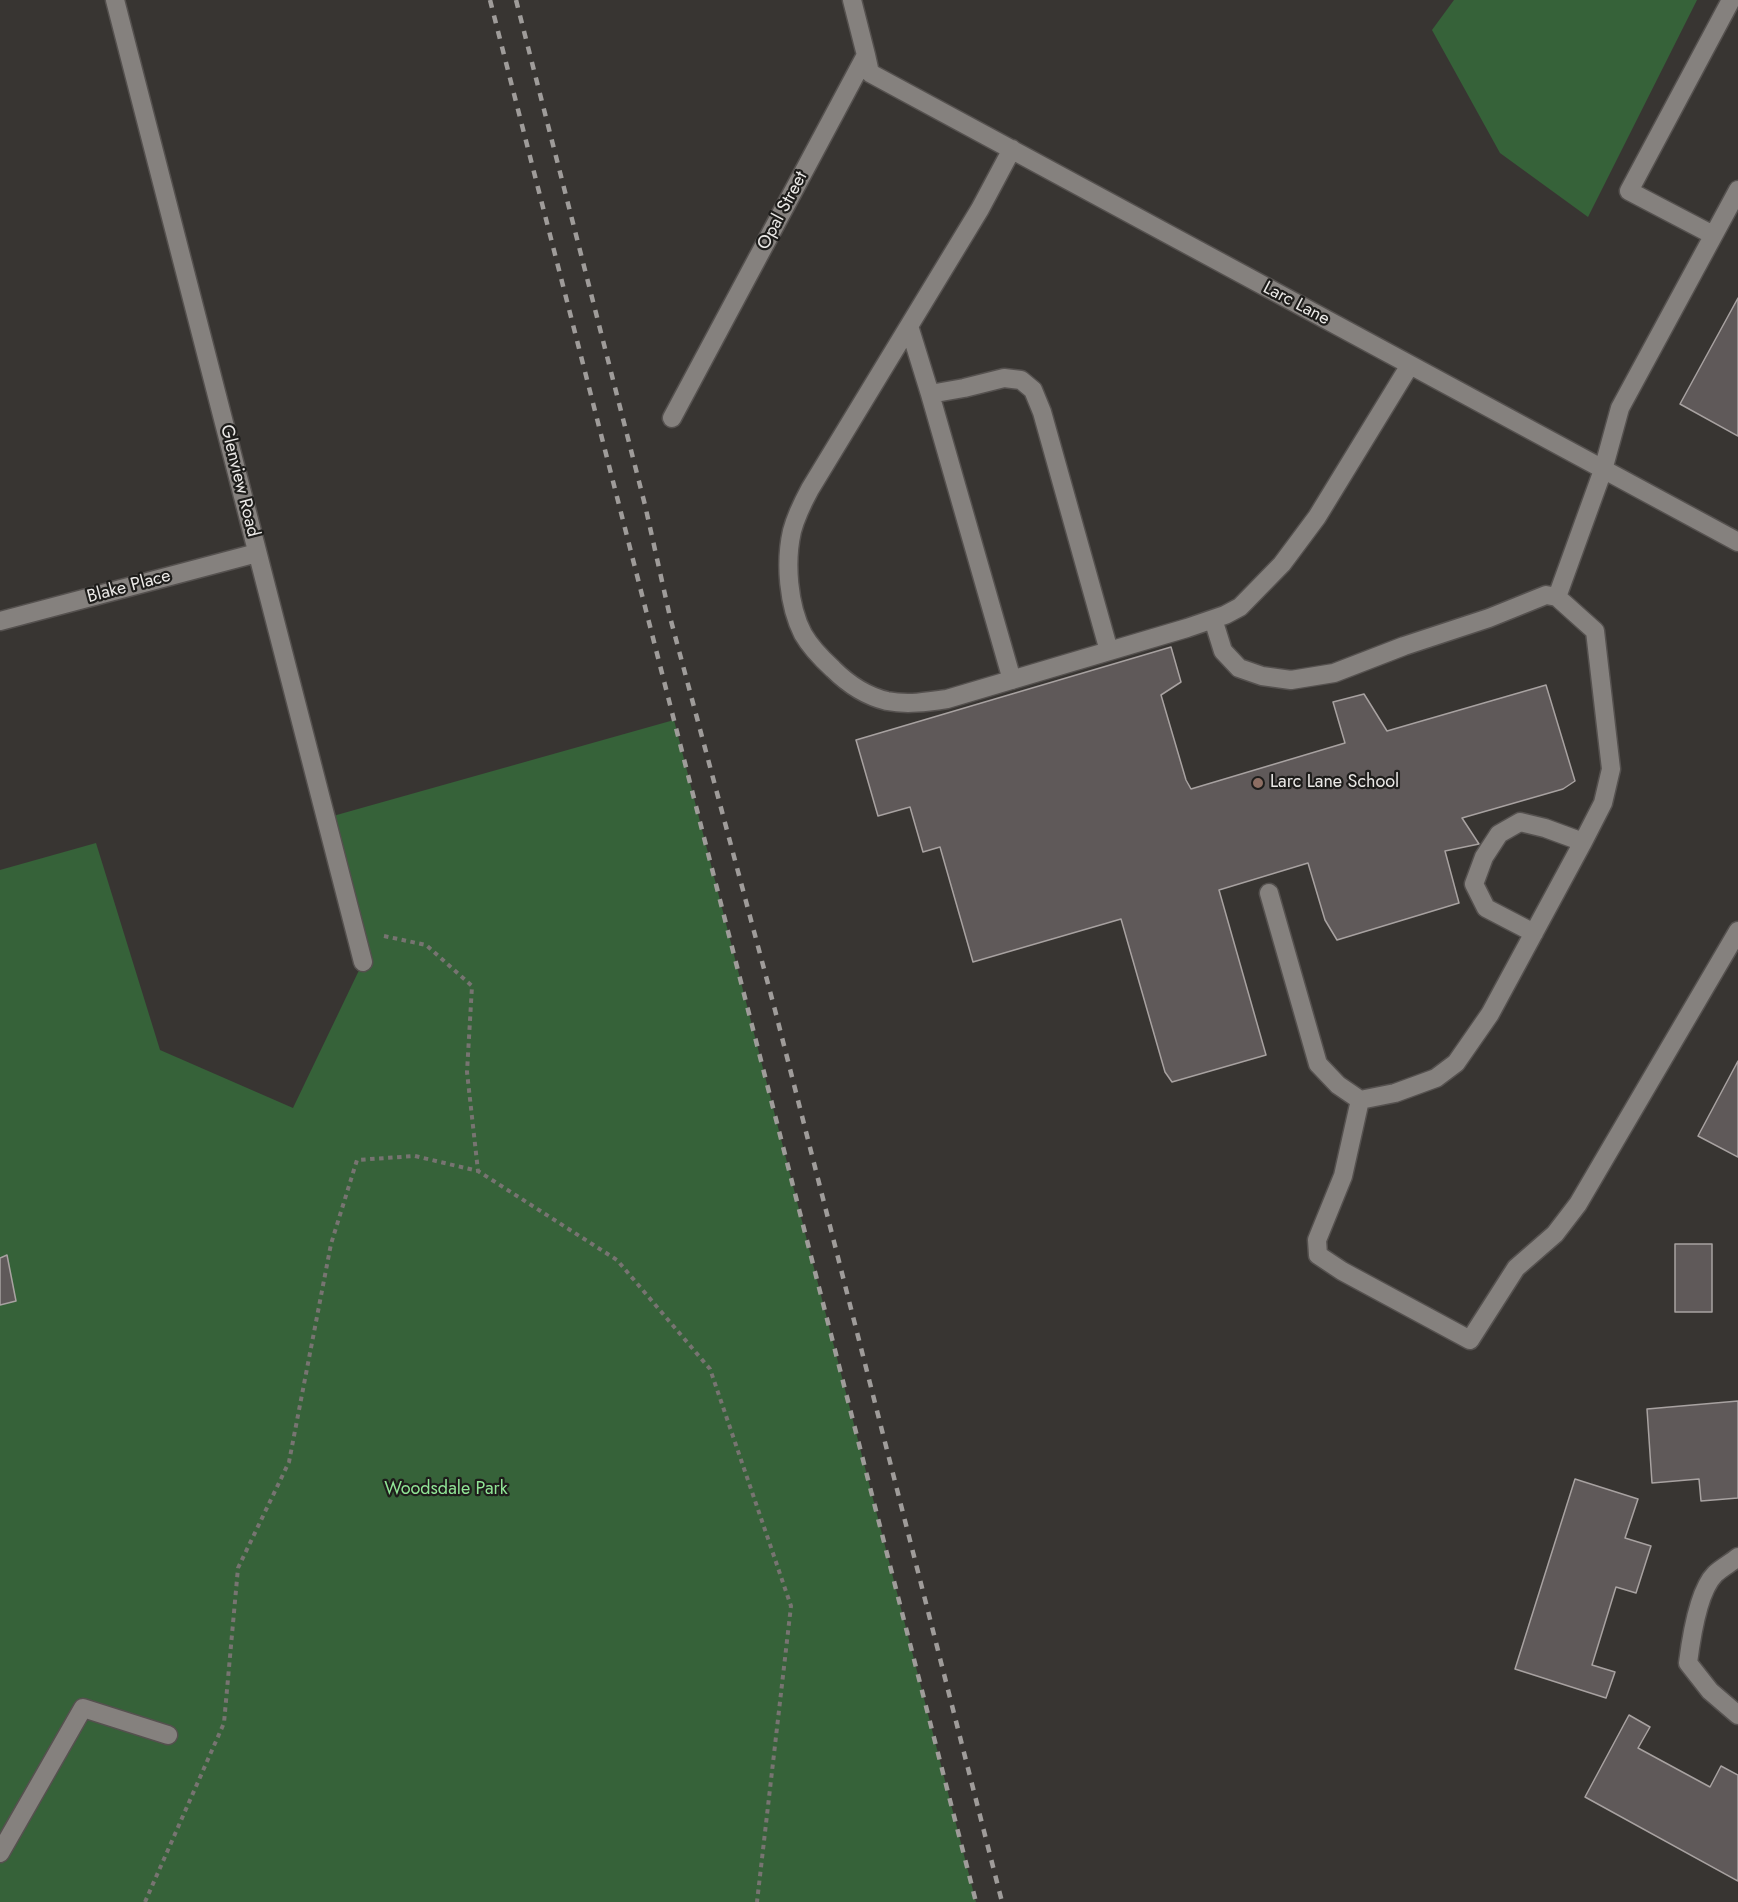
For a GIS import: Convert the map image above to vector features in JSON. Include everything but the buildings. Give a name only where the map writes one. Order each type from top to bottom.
[{"type":"street","name":"Glenview Road","points":[[115,0],[363,962]]},
{"type":"street","points":[[852,0],[866,55]]},
{"type":"street","points":[[1713,235],[1629,191],[1731,0]]},
{"type":"street","name":"Larc Lane","points":[[866,55],[870,73],[1738,542]]},
{"type":"street","name":"Opal Street","points":[[672,418],[866,55]]},
{"type":"street","points":[[1012,149],[980,209],[801,507],[793,529],[789,551],[790,585],[796,616],[812,648],[852,686],[867,694],[887,700],[909,703],[947,699],[1213,619],[1240,607],[1282,564],[1317,517],[1410,365]]},
{"type":"street","points":[[1557,597],[1604,470],[1620,408],[1738,189]]},
{"type":"street","points":[[909,326],[1012,680]]},
{"type":"street","points":[[930,394],[1004,378],[1021,380],[1033,390],[1042,412],[1109,651]]},
{"type":"street","name":"Blake Place","points":[[0,621],[257,553]]},
{"type":"street","points":[[1213,619],[1223,651],[1239,668],[1262,676],[1292,680],[1334,673],[1404,646],[1489,618],[1546,595],[1557,597],[1595,631],[1611,769],[1603,803],[1482,1028],[1456,1063],[1431,1080],[1395,1093],[1359,1100],[1338,1084],[1318,1064],[1269,893]]},
{"type":"street","points":[[1534,933],[1486,908],[1474,884],[1484,856],[1499,834],[1520,822],[1545,828],[1583,842]]},
{"type":"street","points":[[1359,1100],[1343,1176],[1317,1240],[1318,1256],[1470,1340],[1516,1269],[1555,1234],[1578,1204],[1738,931]]},
{"type":"street","points":[[1738,1557],[1714,1575],[1706,1588],[1693,1628],[1688,1663],[1710,1692],[1738,1715]]},
{"type":"street","points":[[0,1853],[83,1708],[168,1735]]},
{"type":"path","points":[[354,929],[426,945],[472,986],[467,1072],[478,1171]]},
{"type":"path","points":[[145,1902],[224,1723],[238,1568],[289,1462],[331,1244],[357,1160],[415,1156],[478,1171],[616,1260],[710,1369],[791,1606],[757,1902]]},
{"type":"green space","points":[[1454,0],[1697,0],[1588,217],[1500,153],[1432,30]]},
{"type":"green space","name":"Woodsdale Park","points":[[674,720],[976,1902],[0,1902],[0,870],[96,843],[160,1050],[293,1108],[363,962],[326,818]]},
{"type":"railway","points":[[490,0],[976,1902]]},
{"type":"railway","points":[[516,0],[645,505],[670,617],[775,1010],[1002,1902]]},
{"type":"place","name":"Larc Lane School","points":[[1258,783]]}]
